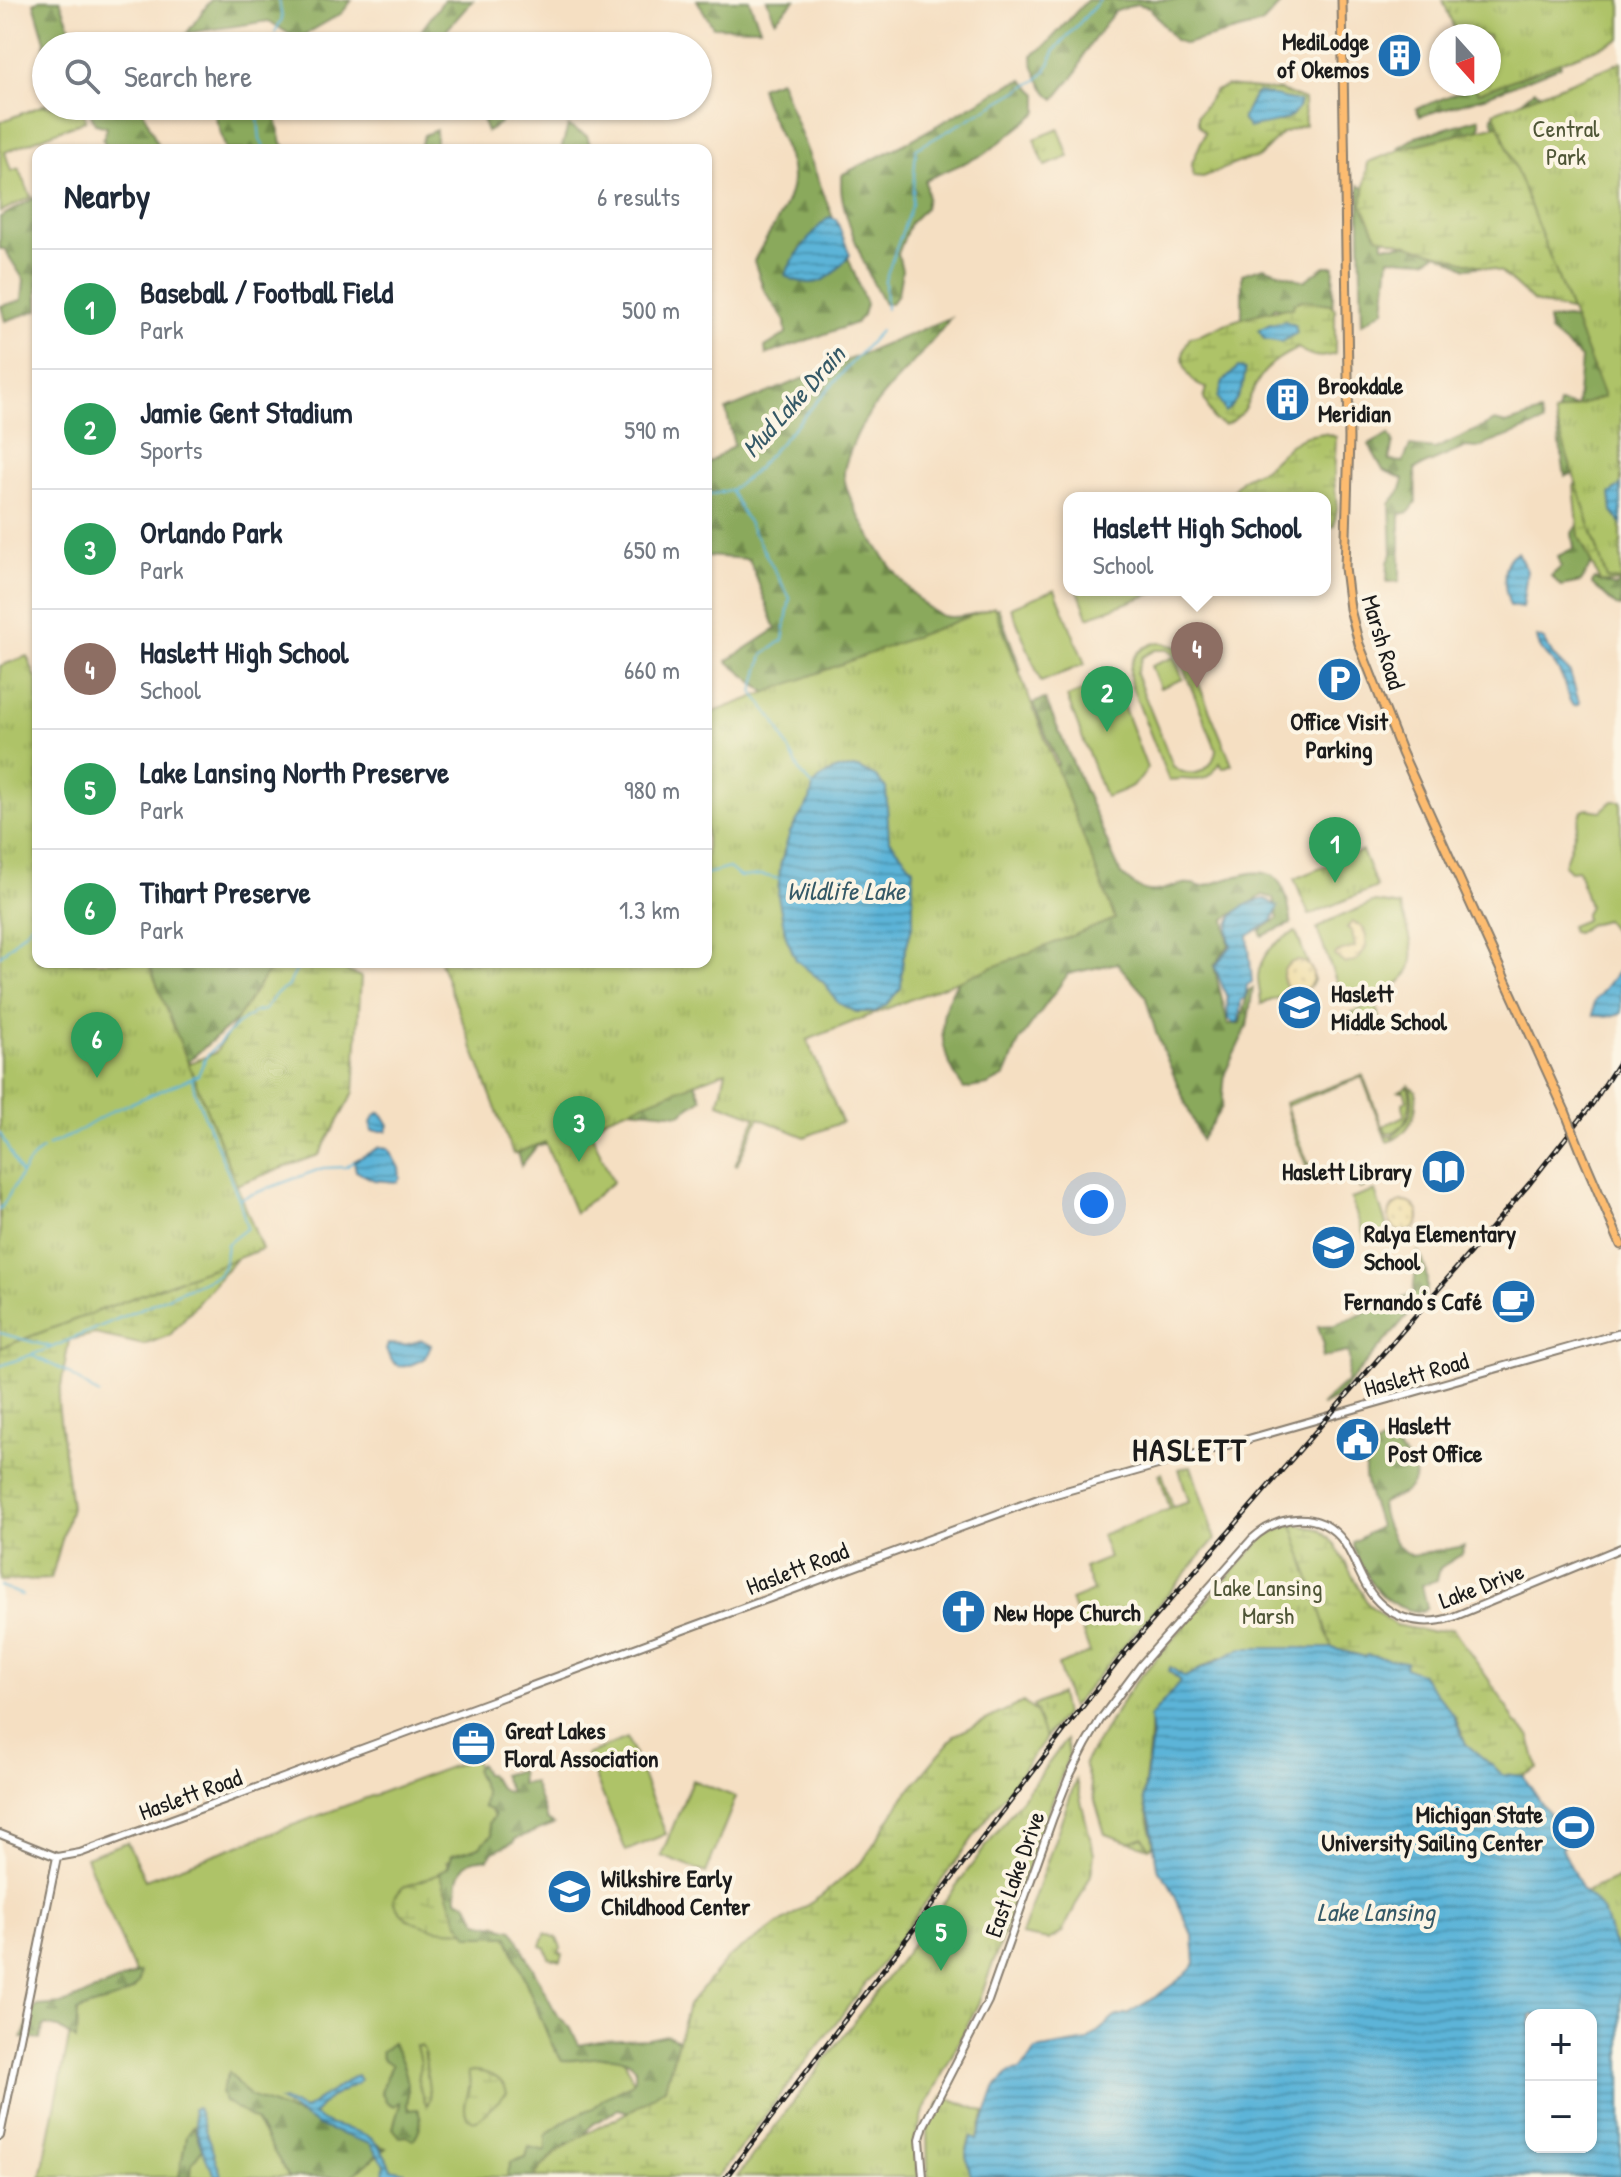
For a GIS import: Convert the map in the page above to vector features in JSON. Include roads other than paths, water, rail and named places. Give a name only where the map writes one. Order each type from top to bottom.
[{"type":"main road","name":"Marsh Road","points":[[1342,0],[1349,439],[1345,568],[1350,609],[1359,644],[1402,753],[1565,1111],[1621,1245]]},
{"type":"street","name":"Haslett Road","points":[[57,1857],[80,1853],[387,1742],[1024,1503],[1621,1333]]},
{"type":"street","name":"Lake Drive","points":[[1077,1760],[1100,1720],[1141,1665],[1244,1546],[1262,1530],[1278,1522],[1297,1517],[1334,1531],[1346,1545],[1378,1602],[1396,1615],[1425,1622],[1453,1617],[1621,1548]]},
{"type":"street","name":"East Lake Drive","points":[[923,2177],[920,2139],[924,2125],[988,2001],[1052,1820],[1077,1760]]},
{"type":"street","points":[[0,1834],[57,1857],[0,2136]]},
{"type":"water","points":[[1259,92],[1300,102],[1287,119],[1249,128],[1242,119]]},
{"type":"water","points":[[830,217],[836,219],[850,255],[836,271],[814,283],[785,276],[804,245]]},
{"type":"water","points":[[1285,321],[1295,325],[1297,333],[1281,342],[1264,339],[1259,330]]},
{"type":"water","points":[[1238,367],[1245,369],[1244,381],[1234,403],[1225,412],[1218,397],[1223,382]]},
{"type":"water","points":[[1621,485],[1621,523],[1612,511],[1610,494]]},
{"type":"water","points":[[1517,552],[1527,571],[1522,608],[1510,606],[1505,584],[1507,562]]},
{"type":"water","points":[[1537,637],[1544,640],[1554,657],[1570,673],[1578,705],[1571,703],[1561,675],[1540,648]]},
{"type":"water","name":"Wildlife Lake","points":[[858,768],[876,777],[886,788],[889,839],[913,868],[913,923],[903,959],[901,988],[875,1012],[856,1012],[838,1003],[824,983],[796,960],[786,937],[778,896],[780,866],[790,832],[810,800],[813,786],[837,769]]},
{"type":"water","points":[[1265,899],[1278,907],[1272,921],[1248,936],[1252,982],[1247,985],[1245,998],[1241,1000],[1239,1021],[1235,1023],[1228,1019],[1227,998],[1215,967],[1231,946],[1229,928],[1234,914],[1255,901]]},
{"type":"water","points":[[1621,967],[1621,1013],[1607,1017],[1593,1015],[1594,1002]]},
{"type":"water","points":[[381,1112],[389,1125],[387,1131],[372,1131],[372,1119]]},
{"type":"water","points":[[380,1147],[388,1148],[399,1168],[400,1178],[397,1182],[374,1180],[356,1171],[354,1161]]},
{"type":"water","points":[[422,1340],[431,1345],[425,1358],[406,1366],[393,1362],[386,1350],[388,1344],[405,1345]]},
{"type":"water","name":"Lake Lansing","points":[[1242,1648],[1332,1648],[1365,1657],[1406,1662],[1405,1667],[1420,1673],[1453,1714],[1466,1744],[1502,1774],[1523,1776],[1561,1829],[1565,1845],[1562,1848],[1582,1890],[1603,1910],[1612,1940],[1621,1955],[1621,2177],[971,2177],[966,2155],[971,2136],[977,2140],[996,2086],[1010,2072],[1020,2070],[1036,2050],[1087,2041],[1115,2017],[1157,1996],[1185,1975],[1195,1963],[1193,1937],[1169,1883],[1157,1868],[1151,1823],[1143,1799],[1152,1739],[1150,1717],[1181,1681],[1169,1671],[1170,1667],[1185,1677]]},
{"type":"water","points":[[357,2075],[358,2083],[329,2098],[313,2115],[338,2127],[366,2135],[383,2152],[391,2169],[405,2172],[405,2177],[383,2177],[384,2165],[370,2144],[319,2126],[279,2101],[304,2110]]},
{"type":"water","points":[[197,2107],[222,2177],[216,2177],[201,2144],[193,2109]]},
{"type":"waterway","points":[[275,32],[282,19],[279,0]]},
{"type":"waterway","name":"Mud Lake Drain","points":[[886,309],[885,280],[912,204],[916,149],[1037,80],[1046,71],[1055,50],[1100,0]]},
{"type":"waterway","points":[[258,120],[262,144]]},
{"type":"waterway","name":"Mud Lake Drain","points":[[731,490],[753,473],[880,331]]},
{"type":"waterway","points":[[712,494],[730,490],[790,598],[783,640],[763,655],[753,692],[774,720],[801,773],[813,786]]},
{"type":"waterway","points":[[712,872],[729,868],[740,877],[762,875],[779,879]]},
{"type":"waterway","points":[[0,956],[32,924]]},
{"type":"waterway","points":[[47,1146],[112,1111],[198,1075],[206,1057],[236,1025],[255,1012],[264,1010],[276,994],[287,987],[299,968]]},
{"type":"waterway","points":[[192,1078],[195,1093],[239,1199],[323,1168],[346,1167],[353,1162]]},
{"type":"waterway","points":[[0,1133],[21,1174]]},
{"type":"waterway","points":[[0,1210],[28,1163],[42,1149]]},
{"type":"waterway","points":[[0,1366],[53,1347],[218,1275],[224,1267],[227,1244],[247,1228],[239,1199]]},
{"type":"waterway","points":[[0,1333],[51,1347]]},
{"type":"waterway","points":[[31,1355],[67,1372],[99,1395]]},
{"type":"waterway","points":[[0,1586],[22,1595]]},
{"type":"railway","points":[[726,2177],[1127,1650],[1530,1183],[1593,1103],[1621,1059]]},
{"type":"place","name":"MediLodge of Okemos","points":[[1400,55]]},
{"type":"place","name":"Brookdale Meridian","points":[[1287,399]]},
{"type":"place","name":"Office Visit Parking","points":[[1339,679]]},
{"type":"place","name":"Haslett High School","points":[[1197,688]]},
{"type":"place","name":"Jamie Gent Stadium","points":[[1107,732]]},
{"type":"place","name":"Baseball / Football Field","points":[[1335,883]]},
{"type":"place","name":"Haslett Middle School","points":[[1300,1007]]},
{"type":"place","name":"Tihart Preserve","points":[[97,1078]]},
{"type":"place","name":"Orlando Park","points":[[579,1162]]},
{"type":"place","name":"Haslett Library","points":[[1443,1171]]},
{"type":"place","name":"Ralya Elementary School","points":[[1333,1247]]},
{"type":"place","name":"Fernando's Café","points":[[1513,1301]]},
{"type":"place","name":"Haslett Post Office","points":[[1357,1439]]},
{"type":"place","name":"New Hope Church","points":[[963,1612]]},
{"type":"place","name":"Great Lakes Floral Association","points":[[474,1744]]},
{"type":"place","name":"Michigan State University Sailing Center","points":[[1574,1828]]},
{"type":"place","name":"Wilkshire Early Childhood Center","points":[[570,1892]]},
{"type":"place","name":"Lake Lansing North Preserve","points":[[941,1971]]},
{"type":"district","name":"HASLETT","points":[[1190,1449]]},
{"type":"park label","name":"Central Park","points":[[1566,142]]},
{"type":"park label","name":"Lake Lansing Marsh","points":[[1268,1601]]}]
